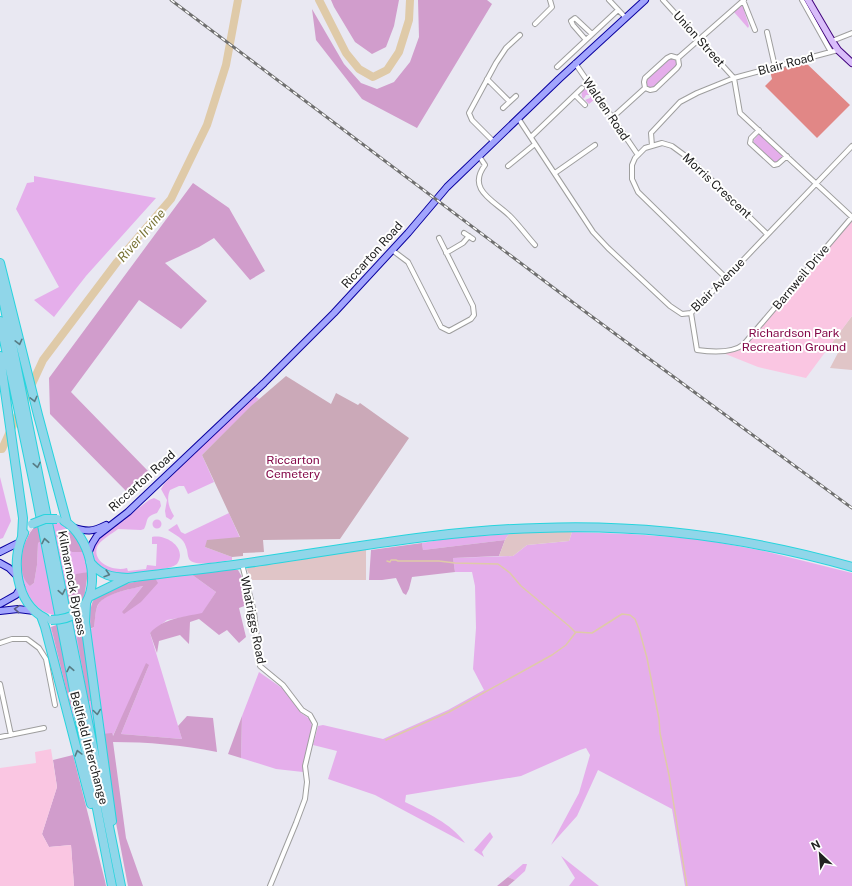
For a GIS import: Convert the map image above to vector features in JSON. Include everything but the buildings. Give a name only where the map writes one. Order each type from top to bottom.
[{"type":"highway","points":[[0,263],[38,415],[69,525]]},
{"type":"highway","name":"Kilmarnock Bypass","points":[[0,284],[121,886]]},
{"type":"highway","name":"Kilmarnock Bypass","points":[[0,321],[112,886]]},
{"type":"highway","points":[[0,356],[23,518],[17,558],[18,577],[27,601],[38,614],[51,620],[64,619],[74,616],[79,612],[87,600],[90,592],[92,577],[89,558],[82,539],[69,525],[58,519],[45,519],[32,524],[21,539]]},
{"type":"highway","points":[[89,558],[101,573],[115,577],[128,578],[242,564],[321,551],[469,532],[573,527],[638,529],[708,536],[798,553],[852,567]]},
{"type":"highway","points":[[87,600],[128,578]]},
{"type":"highway","points":[[87,600],[85,622],[121,886]]},
{"type":"highway","name":"Bellfield Interchange","points":[[38,614],[45,627],[112,886]]},
{"type":"main road","name":"Riccarton Road","points":[[89,558],[92,544],[97,536],[128,512],[264,383],[334,313],[447,187],[575,63],[645,0]]},
{"type":"main road","points":[[808,0],[832,42],[852,63]]},
{"type":"main road","name":"Riccarton Road","points":[[69,525],[84,530],[95,530],[114,522]]},
{"type":"main road","points":[[0,552],[21,539]]},
{"type":"main road","points":[[0,563],[9,568],[18,577]]},
{"type":"main road","points":[[0,604],[16,595],[21,587]]},
{"type":"main road","points":[[0,611],[18,609],[38,614]]},
{"type":"street","points":[[535,24],[552,7],[550,0]]},
{"type":"street","points":[[609,0],[625,18]]},
{"type":"street","name":"Union Street","points":[[663,0],[734,78]]},
{"type":"street","points":[[802,0],[831,52]]},
{"type":"street","points":[[678,58],[741,1],[755,30]]},
{"type":"street","points":[[557,67],[618,10]]},
{"type":"street","points":[[586,40],[572,25],[571,21],[575,18],[592,34]]},
{"type":"street","points":[[767,32],[775,67]]},
{"type":"street","points":[[832,42],[852,33]]},
{"type":"street","points":[[494,142],[472,120],[469,113],[496,63],[506,48],[520,35]]},
{"type":"street","name":"Blair Road","points":[[652,146],[651,133],[680,102],[697,93],[734,78],[838,50]]},
{"type":"street","points":[[645,88],[645,78],[667,58],[670,56],[678,58]]},
{"type":"street","points":[[645,88],[650,90],[655,89],[678,68],[678,58]]},
{"type":"street","name":"Walden Road","points":[[575,63],[638,156]]},
{"type":"street","points":[[734,78],[740,113],[852,217]]},
{"type":"street","points":[[487,79],[509,101]]},
{"type":"street","points":[[531,137],[582,88]]},
{"type":"street","points":[[613,117],[645,88]]},
{"type":"street","points":[[575,95],[585,105]]},
{"type":"street","points":[[503,108],[516,96]]},
{"type":"street","name":"Blair Avenue","points":[[518,118],[593,232],[676,312],[682,314],[691,313],[852,146]]},
{"type":"street","points":[[759,130],[752,138],[750,143],[774,165],[778,164],[787,156]]},
{"type":"street","name":"Morris Crescent","points":[[652,146],[662,143],[672,146],[685,155],[768,234]]},
{"type":"street","points":[[508,166],[535,144]]},
{"type":"street","points":[[555,173],[595,146]]},
{"type":"street","points":[[652,146],[646,148],[635,158],[632,165],[632,179],[638,192],[726,278]]},
{"type":"street","points":[[479,156],[485,165],[479,174],[478,179],[484,194],[508,214],[535,245]]},
{"type":"street","name":"Barnweil Drive","points":[[691,313],[697,350],[707,352],[739,349],[852,217]]},
{"type":"street","points":[[464,233],[474,239]]},
{"type":"street","points":[[446,253],[463,243],[469,236]]},
{"type":"street","points":[[392,250],[408,262],[441,327],[449,331],[472,319],[474,315],[473,306],[439,238]]},
{"type":"street","name":"Whatriggs Road","points":[[242,564],[254,612],[260,666],[284,685],[302,710],[310,715],[315,724],[305,766],[307,782],[305,799],[270,886]]},
{"type":"street","points":[[0,643],[12,639],[27,639],[39,648],[46,659],[55,705]]},
{"type":"street","points":[[0,684],[11,735]]},
{"type":"street","points":[[0,737],[44,728]]},
{"type":"shaded area","points":[[331,0],[399,0],[394,26],[386,47],[372,54],[355,42]]},
{"type":"shaded area","points":[[418,0],[487,0],[492,4],[417,128],[362,99],[316,40],[312,9],[344,64],[361,83],[377,89],[394,82],[410,62],[419,37]]},
{"type":"shaded area","points":[[742,5],[745,8],[744,10],[749,26],[748,28],[734,12]]},
{"type":"shaded area","points":[[670,58],[676,61],[676,68],[655,87],[649,88],[646,85],[646,79]]},
{"type":"shaded area","points":[[805,62],[850,105],[817,138],[765,86],[772,79],[770,71]]},
{"type":"shaded area","points":[[585,84],[595,99],[589,104],[585,100],[590,98],[590,95],[586,95],[583,99],[582,96],[584,89],[582,86]]},
{"type":"shaded area","points":[[759,134],[761,134],[783,155],[777,162],[774,162],[753,141]]},
{"type":"shaded area","points":[[34,176],[156,198],[86,276],[54,317],[34,300],[59,287],[16,209],[27,183],[34,182]]},
{"type":"shaded area","points":[[193,183],[229,208],[265,271],[250,280],[214,238],[165,263],[207,301],[181,329],[139,300],[71,392],[148,471],[126,491],[50,414],[49,378]]},
{"type":"shaded area","points":[[852,316],[852,370],[830,368],[840,349],[830,345]]},
{"type":"shaded area","points":[[255,396],[259,399],[202,455],[214,482],[188,494],[184,486],[179,486],[170,490],[168,497],[174,516],[171,520],[166,517],[165,511],[167,500],[161,489],[164,484],[189,458]]},
{"type":"shaded area","points":[[0,477],[11,521],[3,538],[0,539]]},
{"type":"shaded area","points":[[154,498],[160,501],[161,506],[157,513],[148,517],[144,529],[118,529],[98,545],[96,553],[101,562],[116,569],[127,568],[128,571],[146,569],[147,565],[156,566],[157,544],[152,544],[152,537],[158,537],[169,540],[178,548],[180,558],[177,564],[164,569],[123,574],[109,572],[103,569],[95,562],[93,556],[98,540],[149,500]]},
{"type":"shaded area","points":[[229,513],[240,538],[205,547],[232,557],[232,560],[203,564],[192,562],[189,559],[187,548],[183,541],[168,530],[177,524],[181,532],[185,534]]},
{"type":"shaded area","points":[[157,519],[162,524],[157,529],[152,524]]},
{"type":"shaded area","points":[[51,521],[66,527],[72,533],[81,548],[87,564],[88,572],[76,575],[72,583],[65,590]]},
{"type":"shaded area","points":[[38,524],[42,541],[38,543],[34,583],[30,586],[25,580],[22,572],[22,554],[28,536]]},
{"type":"shaded area","points":[[32,528],[26,539],[30,586],[34,583],[38,543],[42,541],[57,616],[40,609],[27,592],[23,581],[20,558],[26,537]]},
{"type":"shaded area","points":[[60,531],[74,533],[84,552],[72,552],[58,540],[56,534]]},
{"type":"shaded area","points":[[526,532],[572,532],[569,541],[527,545],[513,556],[499,556],[509,534]]},
{"type":"shaded area","points":[[572,532],[699,539],[764,551],[852,573],[852,886],[685,886],[672,809],[598,770],[577,816],[551,845],[579,793],[590,755],[586,748],[521,776],[406,795],[405,802],[446,824],[465,843],[375,795],[328,779],[337,751],[313,745],[318,726],[323,725],[383,739],[448,710],[484,690],[473,669],[476,628],[475,586],[472,572],[455,572],[453,558],[513,556],[527,545],[569,541]]},
{"type":"shaded area","points":[[509,534],[505,540],[423,550],[422,543],[451,538]]},
{"type":"shaded area","points":[[505,540],[499,556],[453,558],[455,572],[412,577],[406,595],[403,593],[396,578],[369,580],[371,550],[422,543],[423,550]]},
{"type":"shaded area","points":[[366,550],[366,580],[252,580],[247,570],[248,566],[252,564]]},
{"type":"shaded area","points":[[231,569],[238,570],[242,577],[247,605],[239,608],[246,637],[239,643],[227,630],[219,635],[199,619],[190,622],[189,644],[180,635],[159,641],[157,653],[150,633],[161,624],[168,621],[202,613],[216,592],[191,574]]},
{"type":"shaded area","points":[[88,572],[84,599],[79,607],[70,613],[65,590],[72,583],[76,574]]},
{"type":"shaded area","points":[[191,574],[216,592],[202,614],[167,620],[150,633],[182,739],[121,734],[149,665],[112,737],[102,734],[90,642],[88,614],[91,606],[91,629],[94,627],[98,605],[106,597],[118,592],[143,586],[122,612],[155,578]]},
{"type":"shaded area","points":[[155,578],[158,583],[141,602],[124,614],[122,612],[143,586],[110,595],[100,602],[95,614],[94,627],[90,629],[91,608],[93,601],[97,596],[121,585]]},
{"type":"shaded area","points":[[82,617],[100,756],[100,770],[70,622]]},
{"type":"shaded area","points":[[59,624],[72,694],[72,704],[70,705],[51,627]]},
{"type":"shaded area","points":[[51,627],[70,705],[72,694],[88,772],[85,772],[48,628]]},
{"type":"shaded area","points":[[79,636],[85,637],[92,695],[91,701],[88,701],[77,638]]},
{"type":"shaded area","points":[[146,663],[149,665],[121,734],[182,739],[178,726],[187,716],[213,718],[217,752],[165,744],[113,742],[126,838],[143,886],[128,886],[108,781],[102,734],[112,733],[113,736]]},
{"type":"shaded area","points":[[259,672],[282,688],[301,713],[310,719],[312,726],[303,772],[276,769],[241,758],[242,716]]},
{"type":"shaded area","points":[[242,716],[241,758],[228,754]]},
{"type":"shaded area","points":[[73,755],[106,886],[74,886],[71,845],[49,847],[42,834],[57,787],[53,760]]},
{"type":"shaded area","points":[[490,832],[493,837],[482,852],[484,857],[474,850]]},
{"type":"shaded area","points":[[561,856],[599,886],[569,886],[575,878]]},
{"type":"shaded area","points":[[523,864],[527,864],[525,871],[515,880],[508,877]]},
{"type":"shaded area","points":[[508,877],[515,880],[508,886],[497,886]]},
{"type":"green space","name":"Richardson Park Recreation Ground","points":[[852,220],[852,316],[806,378],[758,367],[723,353],[738,351],[744,348]]},
{"type":"green space","name":"Riccarton Cemetery","points":[[286,376],[331,404],[336,393],[358,405],[360,403],[409,438],[340,539],[263,540],[264,552],[243,553],[243,556],[232,557],[205,547],[207,540],[240,537],[202,455],[251,406]]},
{"type":"green space","points":[[51,749],[57,787],[42,834],[49,847],[71,845],[74,886],[0,886],[0,768],[36,763],[35,752]]},
{"type":"waterway","name":"River Irvine","points":[[0,449],[2,449],[43,360],[117,262],[171,199],[207,125],[226,65],[238,0]]},
{"type":"waterway","name":"River Irvine","points":[[319,0],[346,53],[359,69],[373,77],[387,70],[399,52],[409,20],[410,0]]},
{"type":"waterway","points":[[387,561],[439,561],[498,564],[510,573],[521,586],[575,632]]},
{"type":"waterway","points":[[386,740],[449,712],[552,655],[566,645],[576,632],[592,633],[622,614],[630,615],[635,619],[639,629],[647,658],[669,775],[687,886]]},
{"type":"railway","points":[[171,0],[591,316],[852,508]]}]
